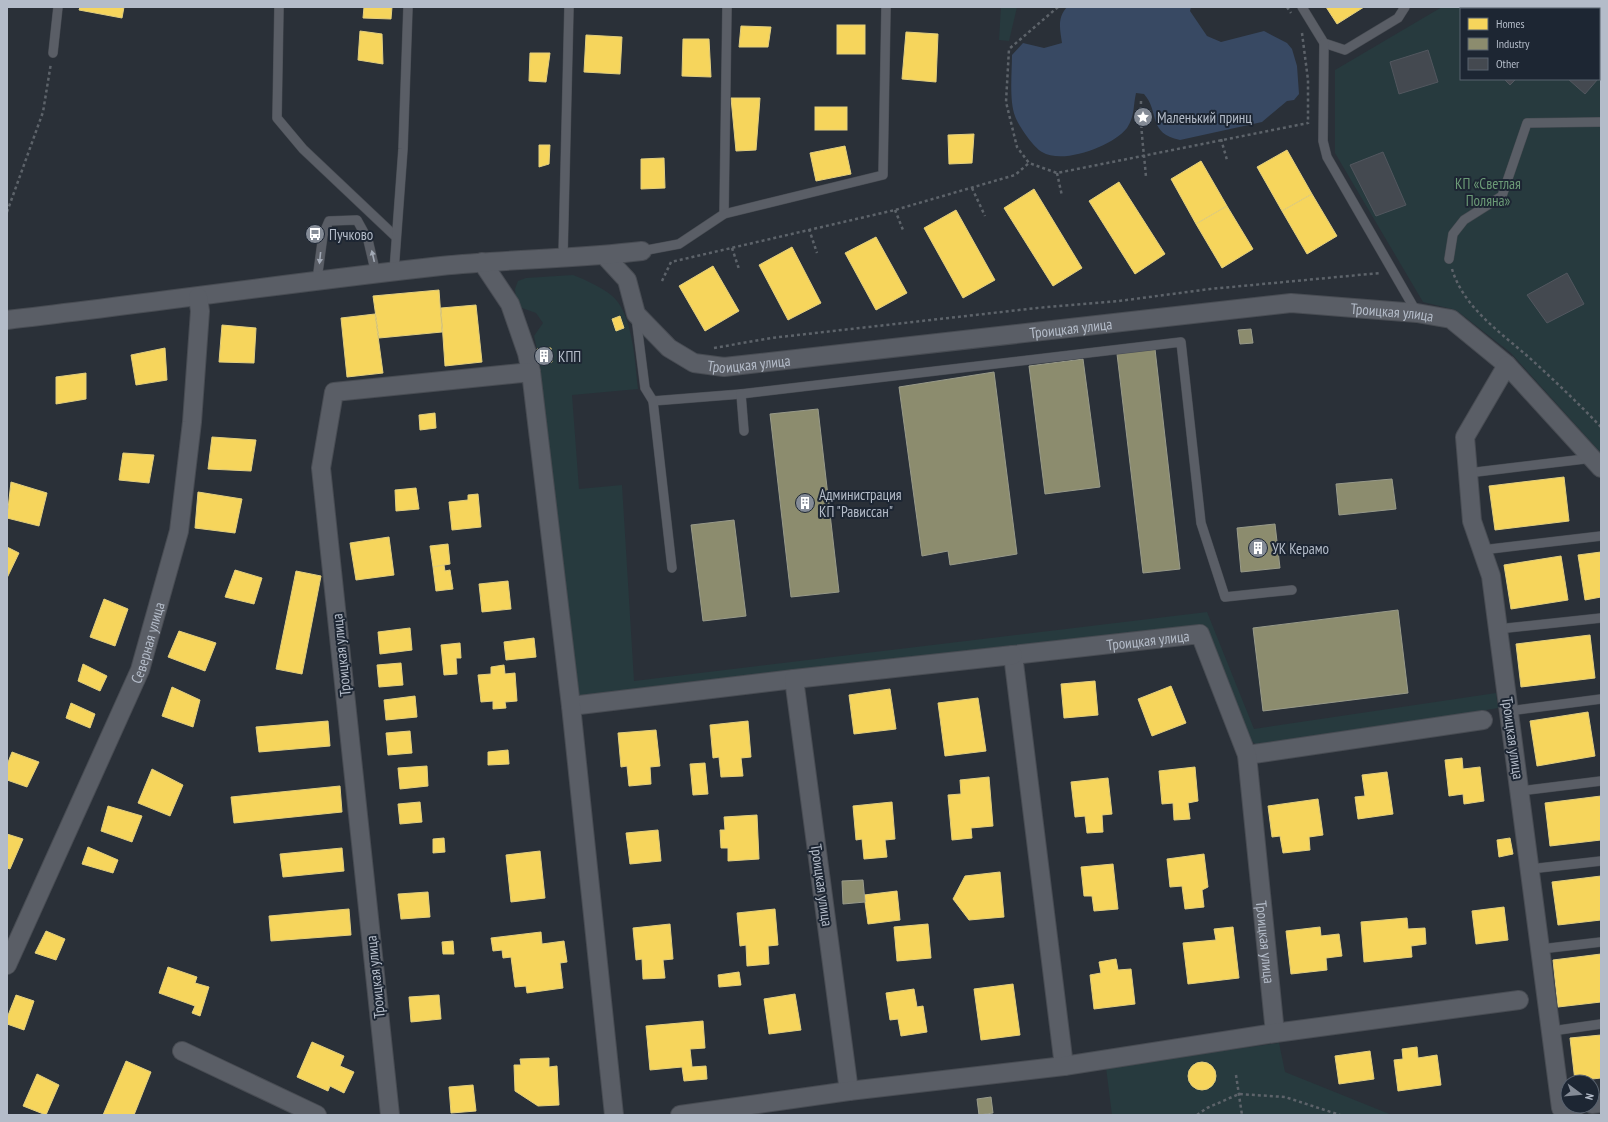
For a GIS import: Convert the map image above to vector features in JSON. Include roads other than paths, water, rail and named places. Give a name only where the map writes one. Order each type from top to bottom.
[{"type":"street","points":[[7,320],[394,271],[482,262],[564,256],[604,255],[642,251]]},
{"type":"street","points":[[604,255],[627,280],[636,314]]},
{"type":"street","points":[[482,262],[510,304],[527,353],[531,372],[571,706],[614,1115]]},
{"type":"street","name":"Северная улица","points":[[7,965],[142,663],[179,531],[192,422],[200,311],[198,297]]},
{"type":"street","name":"Троицкая улица","points":[[636,314],[670,348],[694,363],[724,367],[1291,303],[1416,313],[1451,319],[1507,365],[1597,463]]},
{"type":"street","name":"Троицкая улица","points":[[1507,365],[1465,437],[1472,522],[1491,576],[1560,1099]]},
{"type":"street","name":"Троицкая улица","points":[[390,1115],[321,468],[334,392],[531,372]]},
{"type":"street","name":"Троицкая улица","points":[[571,706],[794,679],[1200,634],[1247,755],[1275,1033]]},
{"type":"street","points":[[1013,655],[1064,1066]]},
{"type":"street","name":"Троицкая улица","points":[[794,679],[849,1091]]},
{"type":"street","name":"Троицкая улица","points":[[1247,755],[1483,720]]},
{"type":"street","points":[[680,1115],[849,1091],[1064,1066],[1275,1033],[1519,1000]]},
{"type":"street","points":[[182,1051],[317,1115]]},
{"type":"lane","points":[[53,53],[58,7]]},
{"type":"lane","points":[[279,7],[277,118],[303,149],[396,236]]},
{"type":"lane","points":[[394,271],[403,149],[408,7]]},
{"type":"lane","points":[[564,256],[569,7]]},
{"type":"lane","points":[[724,214],[727,7]]},
{"type":"lane","points":[[642,251],[679,244],[724,214],[883,175],[886,7]]},
{"type":"lane","points":[[1302,7],[1324,43],[1323,142],[1327,157],[1416,313]]},
{"type":"lane","points":[[1324,43],[1345,50],[1398,18],[1405,7]]},
{"type":"lane","points":[[1449,259],[1453,234],[1464,220],[1502,196],[1527,123],[1601,122]]},
{"type":"lane","points":[[317,280],[323,235],[329,221],[357,220],[368,240],[376,274]]},
{"type":"lane","points":[[636,314],[645,388],[653,401],[672,568]]},
{"type":"lane","points":[[653,401],[742,394],[1181,342],[1201,523],[1225,597],[1292,590]]},
{"type":"lane","points":[[742,394],[744,430]]},
{"type":"lane","points":[[1468,473],[1597,463]]},
{"type":"lane","points":[[1482,550],[1601,536]]},
{"type":"lane","points":[[1498,629],[1601,618]]},
{"type":"lane","points":[[1509,711],[1601,699]]},
{"type":"lane","points":[[1520,791],[1601,781]]},
{"type":"lane","points":[[1530,869],[1601,861]]},
{"type":"lane","points":[[1541,949],[1601,942]]},
{"type":"lane","points":[[1552,1031],[1601,1024]]},
{"type":"water","points":[[1067,7],[1191,7],[1190,11],[1207,36],[1221,42],[1264,31],[1287,43],[1292,49],[1297,66],[1299,94],[1294,100],[1287,101],[1262,122],[1180,140],[1170,137],[1158,127],[1149,101],[1144,94],[1136,93],[1130,124],[1120,135],[1111,141],[1087,152],[1074,155],[1051,155],[1042,152],[1030,141],[1022,130],[1015,116],[1011,94],[1012,55],[1023,43],[1044,48],[1062,43],[1060,20]]},
{"type":"place","name":"Маленький принц","points":[[1143,117]]},
{"type":"place","name":"Пучково","points":[[315,234]]},
{"type":"place","name":"КПП","points":[[544,356]]},
{"type":"place","name":"Администрация КП \"Рависсан\"","points":[[805,503]]},
{"type":"place","name":"УК Керамо","points":[[1258,548]]},
{"type":"park label","name":"КП «Светлая Поляна»","points":[[1488,192]]}]
